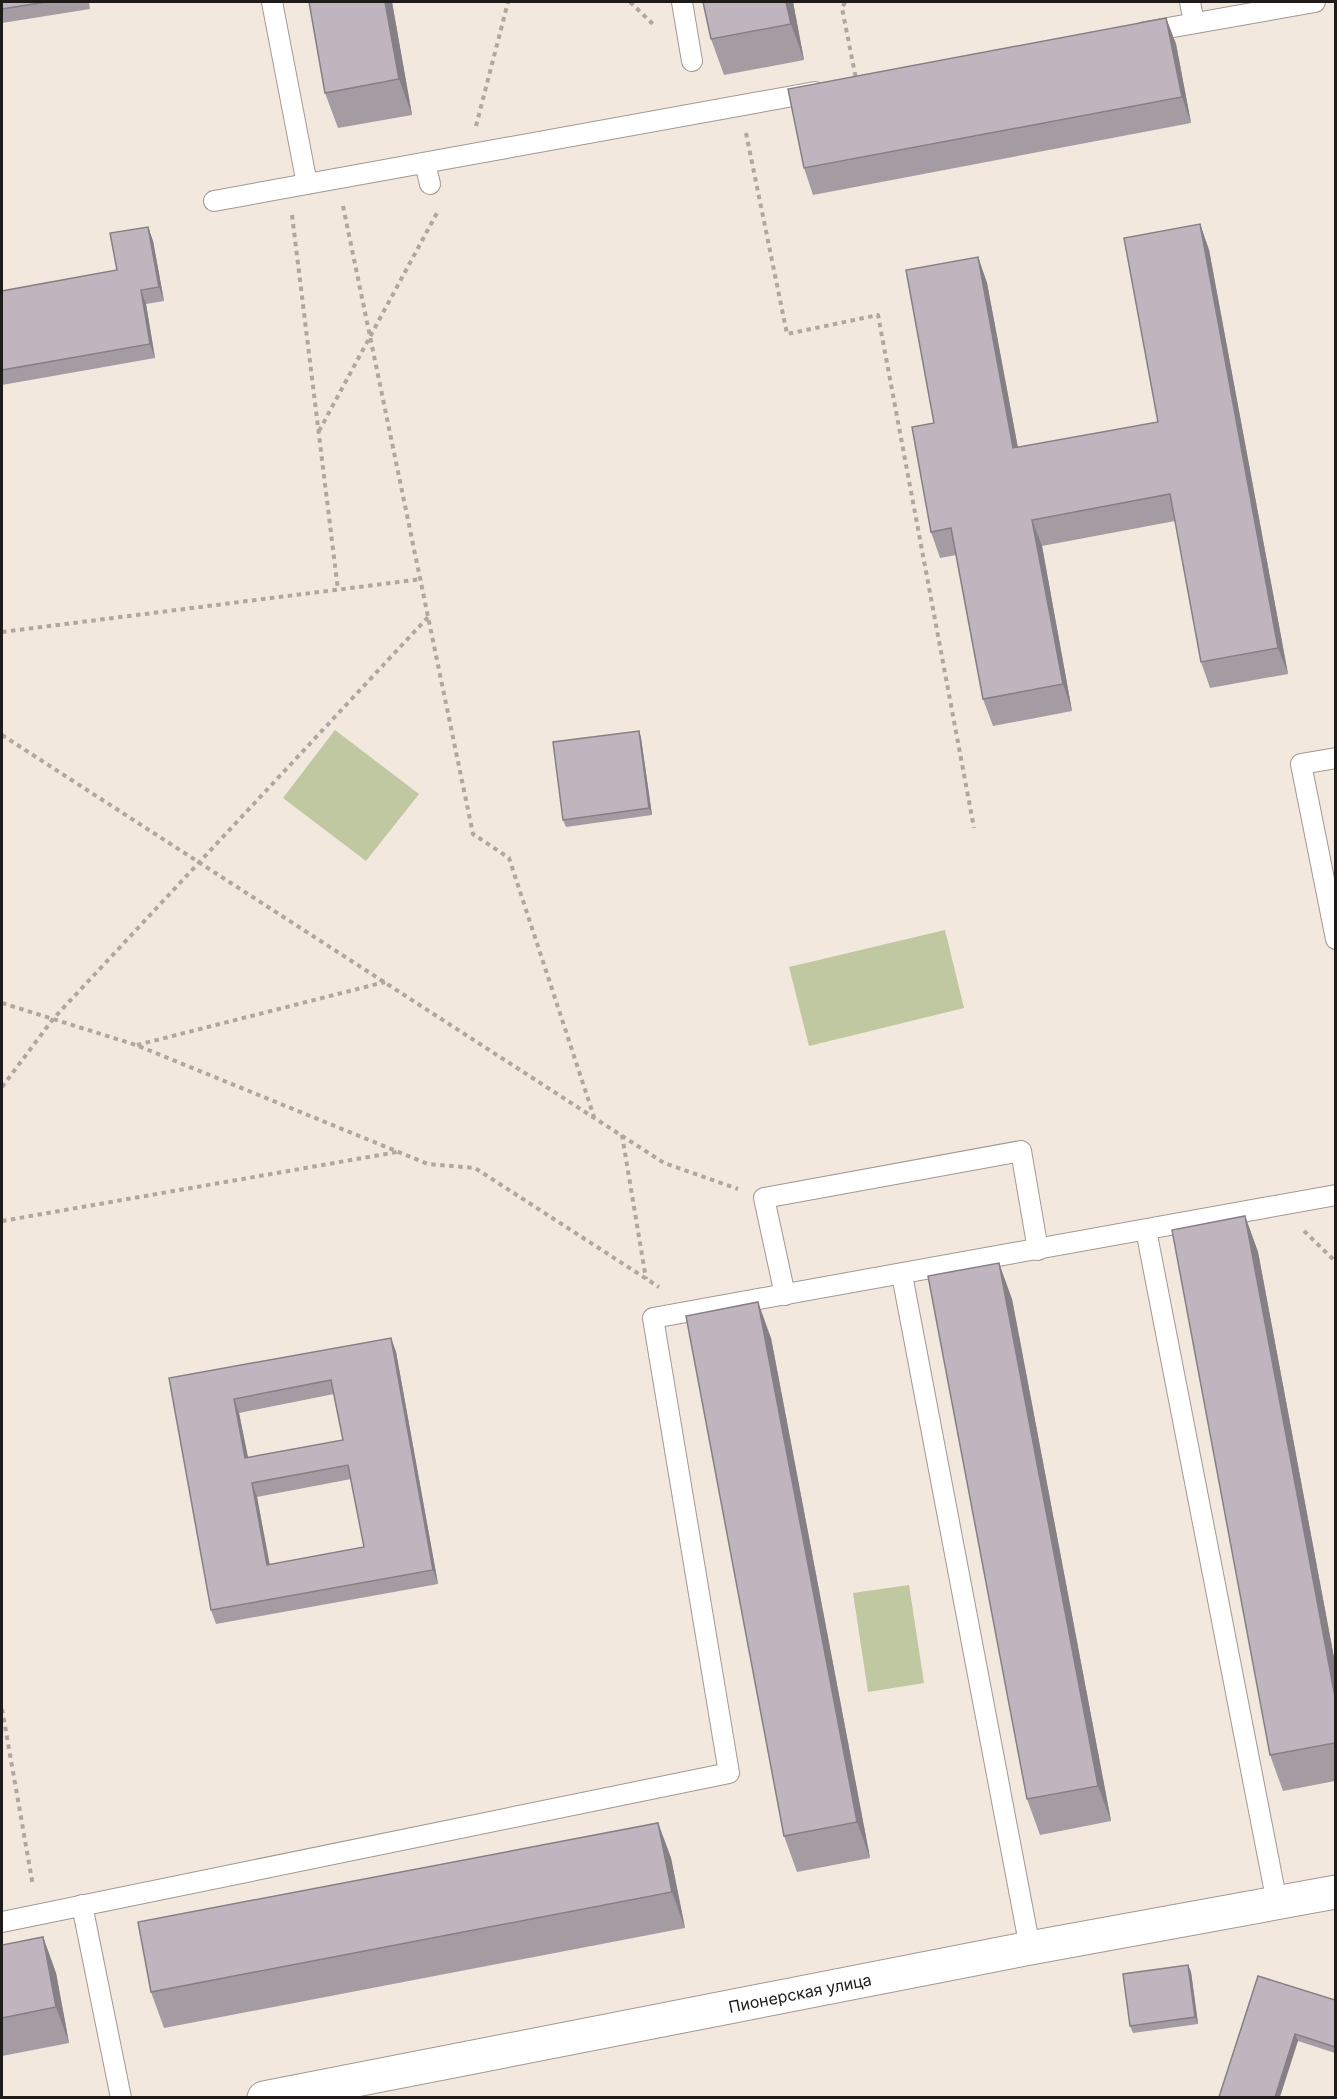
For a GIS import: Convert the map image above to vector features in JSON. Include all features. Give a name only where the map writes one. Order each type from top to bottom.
[{"type":"main road","name":"Пионерская улица","points":[[264,2097],[1030,1948],[1335,1893]]},
{"type":"lane","points":[[272,2],[298,186]]},
{"type":"lane","points":[[682,2],[692,61]]},
{"type":"lane","points":[[1190,2],[1194,23]]},
{"type":"lane","points":[[1124,36],[1315,2]]},
{"type":"lane","points":[[214,201],[857,84]]},
{"type":"lane","points":[[426,163],[430,184]]},
{"type":"lane","points":[[1335,758],[1301,764],[1335,939]]},
{"type":"lane","points":[[785,1295],[764,1198],[1021,1151],[1038,1250]]},
{"type":"lane","points":[[2,1922],[729,1773],[653,1318],[902,1275],[1335,1195]]},
{"type":"lane","points":[[1146,1230],[1277,1903]]},
{"type":"lane","points":[[902,1275],[1030,1948]]},
{"type":"lane","points":[[82,1905],[121,2097]]},
{"type":"path","points":[[468,155],[508,2]]},
{"type":"path","points":[[843,2],[842,8],[857,84]]},
{"type":"path","points":[[741,105],[787,334],[878,315],[974,828]]},
{"type":"path","points":[[298,186],[319,431],[338,590]]},
{"type":"path","points":[[343,205],[430,615],[473,834],[509,858],[594,1117]]},
{"type":"path","points":[[319,431],[335,396],[370,338],[441,206]]},
{"type":"path","points":[[2,632],[422,579]]},
{"type":"path","points":[[2,1088],[53,1019],[430,615]]},
{"type":"path","points":[[2,735],[664,1163],[764,1198]]},
{"type":"path","points":[[136,1045],[385,982]]},
{"type":"path","points":[[2,1003],[136,1045],[428,1164],[475,1168],[695,1310]]},
{"type":"path","points":[[622,1134],[646,1279]]},
{"type":"path","points":[[2,1221],[397,1152]]},
{"type":"path","points":[[1279,1205],[1335,1262]]},
{"type":"path","points":[[2,1709],[38,1914]]},
{"type":"green space","points":[[335,730],[419,794],[366,861],[283,798]]},
{"type":"green space","points":[[945,930],[964,1008],[809,1046],[789,967]]},
{"type":"green space","points":[[909,1585],[924,1683],[868,1692],[853,1593]]},
{"type":"building","points":[[2,2],[46,2],[2,9]]},
{"type":"building","points":[[309,2],[385,2],[399,79],[325,93]]},
{"type":"building","points":[[703,2],[786,2],[791,24],[711,39]]},
{"type":"building","points":[[1166,18],[1182,97],[804,168],[788,89]]},
{"type":"building","points":[[1200,224],[1278,648],[1201,662],[1170,494],[1032,520],[1063,684],[983,699],[951,528],[931,532],[912,427],[934,423],[906,270],[978,257],[1013,448],[1158,422],[1124,238]]},
{"type":"building","points":[[148,227],[159,287],[141,290],[150,344],[2,370],[2,291],[117,270],[110,233]]},
{"type":"building","points":[[639,731],[649,808],[563,820],[553,742]]},
{"type":"building","points":[[1245,1216],[1335,1697],[1335,1743],[1270,1755],[1172,1230]]},
{"type":"building","points":[[999,1263],[1098,1786],[1027,1799],[928,1276]]},
{"type":"building","points":[[758,1302],[857,1822],[784,1836],[686,1316]]},
{"type":"building","points":[[391,1338],[433,1570],[211,1610],[169,1378]],"holes":[[[331,1380],[343,1440],[245,1458],[234,1399]],[[348,1465],[364,1547],[267,1565],[252,1483]]]},
{"type":"building","points":[[658,1823],[672,1892],[151,1992],[138,1922]]},
{"type":"building","points":[[43,1937],[56,2007],[2,2018],[2,1945]]},
{"type":"building","points":[[1188,1965],[1195,2017],[1130,2026],[1123,1974]]},
{"type":"building","points":[[1258,1976],[1335,2000],[1335,2047],[1295,2034],[1275,2097],[1219,2097]]}]
